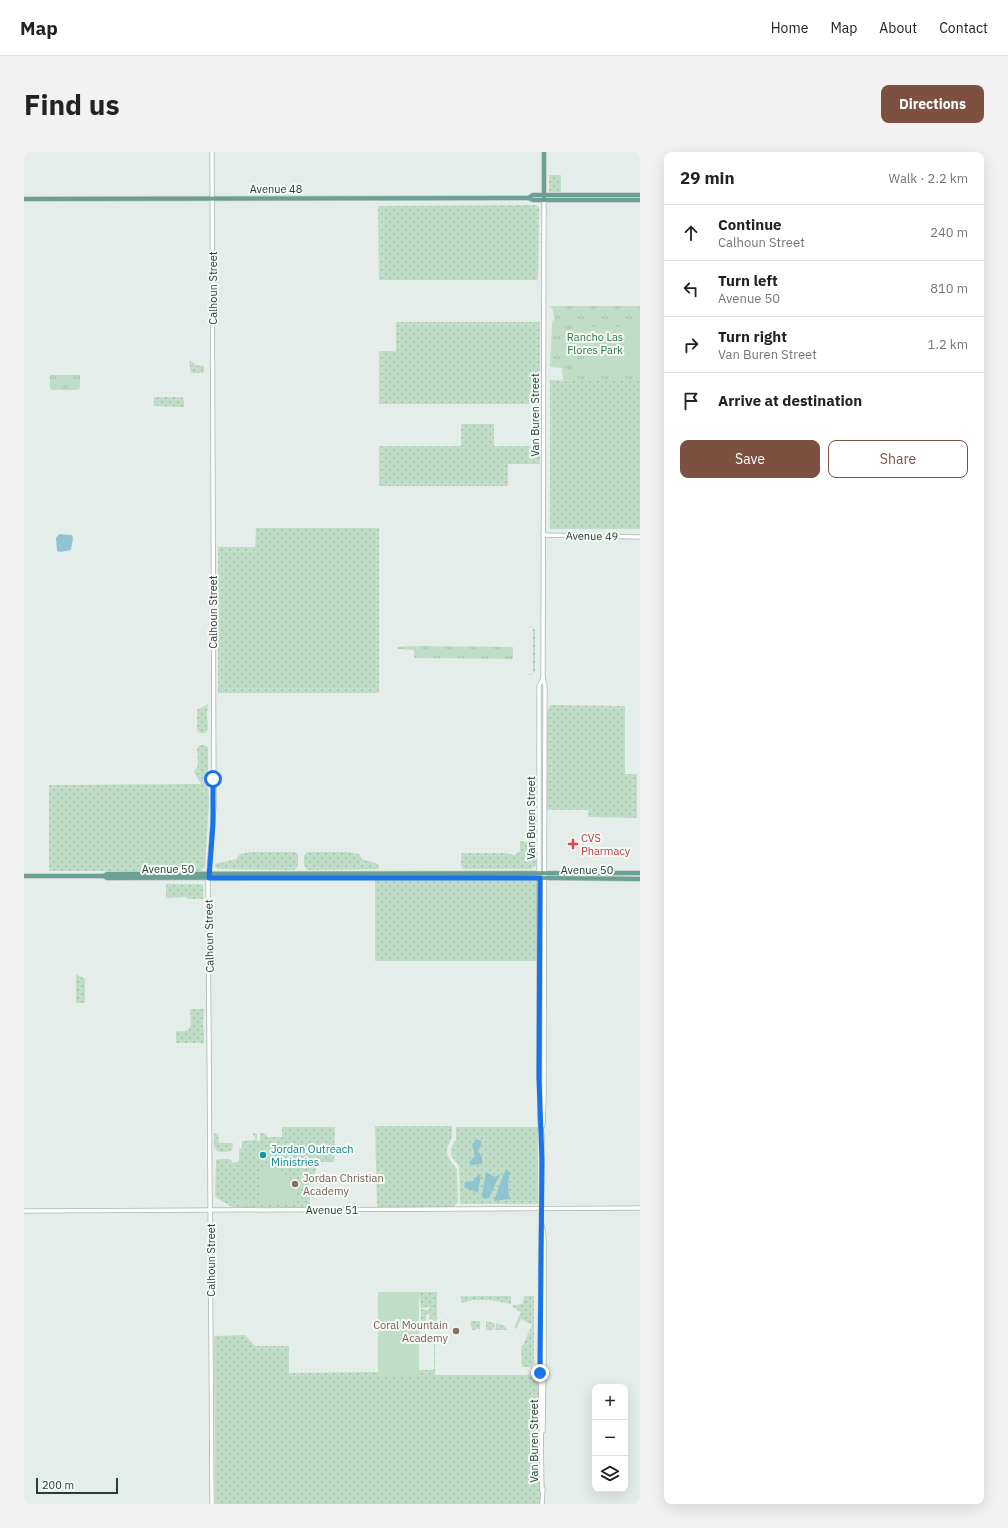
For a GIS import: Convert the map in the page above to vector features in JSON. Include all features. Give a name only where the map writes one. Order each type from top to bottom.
[{"type":"main road","name":"Van Buren Street","points":[[544,152],[544,198]]},
{"type":"main road","name":"Avenue 48","points":[[24,199],[528,198],[533,195],[544,198],[640,200]]},
{"type":"main road","name":"Avenue 48","points":[[544,198],[640,195]]},
{"type":"main road","name":"Avenue 50","points":[[24,876],[104,876],[107,878],[209,876],[542,876],[599,873],[640,873]]},
{"type":"main road","points":[[567,879],[578,877],[595,877],[599,873],[603,877],[630,877],[638,879]]},
{"type":"main road","name":"Avenue 50","points":[[542,876],[567,879],[638,879]]},
{"type":"street","name":"Calhoun Street","points":[[212,152],[214,806],[209,876],[212,1504]]},
{"type":"street","name":"Van Buren Street","points":[[542,1491],[540,1267],[542,1224],[542,1127],[540,1123],[539,1062],[545,686],[543,678],[544,198]]},
{"type":"street","name":"Avenue 49","points":[[543,535],[640,537]]},
{"type":"street","name":"Avenue 51","points":[[24,1211],[640,1208]]},
{"type":"street","name":"Van Buren Street","points":[[542,1224],[544,1236],[542,1504]]},
{"type":"street","points":[[538,1373],[538,1355],[540,1351]]},
{"type":"green space","points":[[549,175],[561,175],[561,192],[549,192]]},
{"type":"green space","points":[[536,205],[539,208],[538,280],[379,280],[378,206]]},
{"type":"green space","name":"Rancho Las Flores Park","points":[[550,306],[640,306],[640,381],[563,380],[562,368],[550,367],[552,322],[555,318],[553,315],[553,310]]},
{"type":"green space","points":[[396,322],[540,322],[540,404],[379,404],[379,351],[396,351]]},
{"type":"green space","points":[[586,327],[611,327],[612,374],[586,374]]},
{"type":"green space","points":[[613,327],[640,327],[640,374],[613,374]]},
{"type":"green space","points":[[189,361],[196,365],[204,366],[204,373],[191,373]]},
{"type":"green space","points":[[50,375],[80,375],[80,388],[78,390],[52,390],[50,388]]},
{"type":"green space","points":[[550,380],[640,381],[640,529],[550,529]]},
{"type":"green space","points":[[154,397],[182,397],[184,400],[184,407],[154,406]]},
{"type":"green space","points":[[461,424],[494,424],[494,446],[540,446],[540,464],[508,464],[508,486],[379,486],[379,446],[461,446]]},
{"type":"green space","points":[[256,528],[379,528],[379,693],[218,693],[218,547],[255,547]]},
{"type":"green space","points":[[532,626],[535,630],[535,671],[533,674],[533,628],[527,628]]},
{"type":"green space","points":[[398,647],[513,647],[513,659],[414,658],[414,650],[398,649]]},
{"type":"green space","points":[[208,704],[208,730],[205,733],[200,733],[197,730],[197,710]]},
{"type":"green space","points":[[550,705],[625,706],[625,774],[637,774],[637,818],[588,817],[588,810],[546,810],[547,713]]},
{"type":"green space","points":[[200,745],[205,745],[208,747],[209,800],[205,868],[202,869],[202,871],[49,871],[49,785],[201,784],[194,772],[198,765],[197,748]]},
{"type":"green space","points":[[520,841],[536,841],[536,866],[531,869],[463,869],[461,866],[462,853],[504,853],[515,855],[520,851]]},
{"type":"green space","points":[[250,852],[295,852],[298,854],[298,866],[294,870],[218,869],[215,867],[215,864],[236,859],[240,854]]},
{"type":"green space","points":[[307,852],[347,852],[359,854],[362,859],[378,864],[379,869],[308,870],[304,866],[304,855]]},
{"type":"green space","points":[[375,879],[538,879],[538,961],[375,961]]},
{"type":"green space","points":[[166,884],[201,884],[203,886],[203,899],[189,899],[185,897],[166,898]]},
{"type":"green space","points":[[76,974],[85,979],[85,1003],[76,1003]]},
{"type":"green space","points":[[190,1009],[204,1009],[204,1043],[176,1043],[176,1031],[186,1031],[189,1029],[191,1022]]},
{"type":"green space","points":[[375,1126],[452,1126],[452,1137],[447,1148],[447,1154],[457,1169],[458,1202],[453,1207],[377,1207]]},
{"type":"green space","points":[[282,1127],[335,1127],[334,1162],[316,1162],[316,1171],[309,1183],[310,1207],[232,1207],[215,1197],[216,1160],[230,1159],[233,1163],[237,1162],[239,1160],[239,1149],[242,1148],[242,1141],[255,1140],[253,1133],[257,1134],[257,1141],[260,1141],[260,1133],[264,1133],[268,1137],[282,1137]]},
{"type":"green space","points":[[456,1127],[538,1127],[538,1204],[460,1204],[459,1166],[452,1157],[451,1153],[451,1148],[456,1139]]},
{"type":"green space","points":[[214,1133],[218,1134],[219,1143],[233,1143],[232,1150],[228,1152],[219,1152],[214,1146]]},
{"type":"green space","points":[[278,1167],[296,1184],[296,1204],[262,1204],[260,1202],[260,1168]]},
{"type":"green space","points":[[241,1199],[250,1199],[250,1206],[241,1206]]},
{"type":"green space","points":[[378,1292],[419,1292],[419,1375],[378,1375]]},
{"type":"green space","points":[[419,1292],[437,1292],[437,1330],[434,1330],[434,1323],[430,1323],[429,1314],[426,1314],[426,1323],[421,1323],[421,1309],[429,1310],[430,1307],[421,1308]]},
{"type":"green space","points":[[460,1296],[511,1296],[511,1304],[489,1300],[473,1300],[462,1303]]},
{"type":"green space","points":[[524,1296],[534,1296],[534,1364],[531,1367],[522,1367],[521,1349],[532,1325],[521,1319],[516,1329],[514,1328],[521,1312],[511,1306],[523,1304]]},
{"type":"green space","points":[[480,1321],[480,1330],[477,1328],[472,1330],[470,1322]]},
{"type":"green space","points":[[486,1321],[495,1323],[493,1330],[486,1330]]},
{"type":"green space","points":[[496,1323],[505,1326],[507,1330],[495,1330]]},
{"type":"green space","points":[[245,1335],[255,1346],[289,1346],[289,1373],[378,1372],[378,1375],[419,1375],[419,1370],[434,1370],[434,1338],[435,1375],[534,1375],[539,1384],[540,1504],[215,1504],[214,1336]]},
{"type":"water","points":[[59,534],[72,535],[71,550],[60,552],[57,551],[56,538]]},
{"type":"water","points":[[476,1139],[481,1141],[481,1146],[478,1151],[482,1157],[482,1163],[471,1165],[469,1162],[475,1156],[472,1145]]},
{"type":"water","points":[[507,1170],[510,1172],[508,1182],[509,1199],[494,1201],[504,1173]]},
{"type":"water","points":[[486,1172],[495,1177],[500,1174],[489,1198],[484,1199],[482,1196]]},
{"type":"water","points":[[481,1174],[478,1193],[464,1187],[465,1182],[473,1181],[478,1175]]},
{"type":"place","name":"CVS Pharmacy","points":[[573,844]]},
{"type":"place","name":"Jordan Outreach Ministries","points":[[263,1155]]},
{"type":"place","name":"Jordan Christian Academy","points":[[295,1184]]},
{"type":"place","name":"Coral Mountain Academy","points":[[456,1331]]},
{"type":"route","points":[[213,779],[214,805],[209,878],[540,878],[539,1077],[540,1123],[542,1127],[540,1373]]}]
